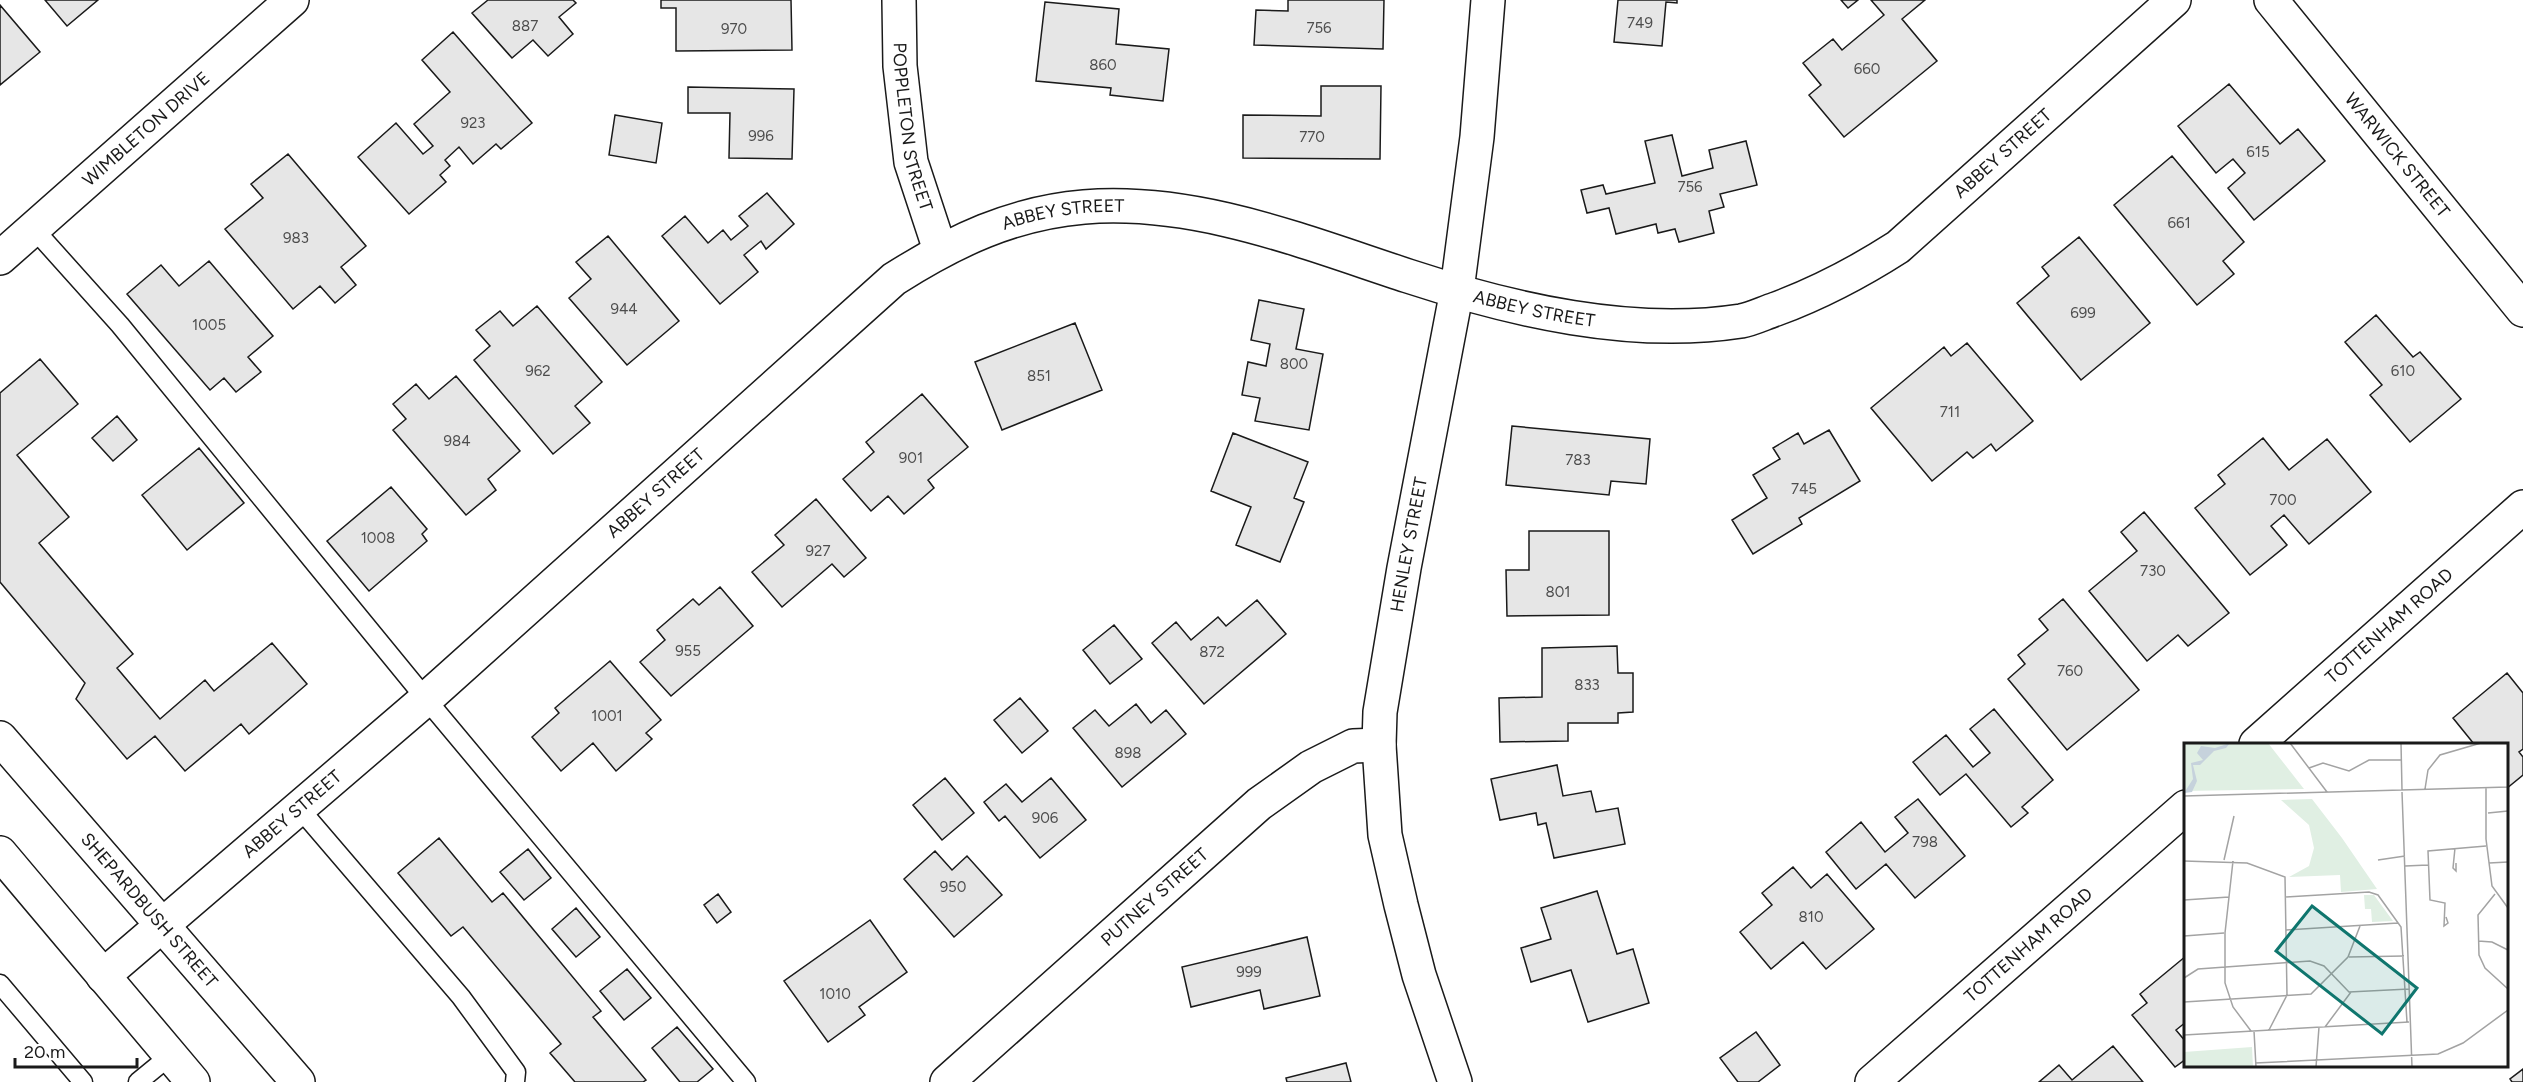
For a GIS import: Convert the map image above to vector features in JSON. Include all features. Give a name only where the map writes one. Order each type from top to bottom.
[{"type":"street","name":"WIMBLETON DRIVE","points":[[0,258],[292,0]]},
{"type":"street","name":"POPPLETON STREET","points":[[899,0],[900,66],[912,162],[940,250]]},
{"type":"street","name":"HENLEY STREET","points":[[1455,1082],[1419,975],[1385,835],[1378,745],[1380,712],[1404,568],[1457,290],[1477,136],[1488,0]]},
{"type":"street","name":"ABBEY STREET","points":[[103,976],[164,927],[426,699],[886,286],[940,250],[1008,222],[1083,207],[1120,206],[1214,217],[1269,230],[1457,290],[1522,308],[1645,324],[1696,325],[1743,320],[1799,300],[1851,276],[1898,247],[2174,0]]},
{"type":"street","name":"WARWICK STREET","points":[[2271,0],[2523,310]]},
{"type":"street","name":"TOTTENHAM ROAD","points":[[2257,743],[2523,507]]},
{"type":"street","name":"SHEPARDBUSH STREET","points":[[0,738],[298,1082]]},
{"type":"street","name":"PUTNEY STREET","points":[[947,1082],[1258,804],[1311,767],[1353,746],[1378,745]]},
{"type":"street","name":"TOTTENHAM ROAD","points":[[1872,1082],[2184,809]]},
{"type":"street","points":[[0,853],[193,1082]]},
{"type":"lane","points":[[33,228],[120,325],[426,699],[746,1082]]},
{"type":"lane","points":[[300,809],[461,997],[516,1072],[515,1082]]},
{"type":"lane","points":[[0,984],[83,1082]]},
{"type":"lane","points":[[138,1082],[171,1055]]},
{"type":"building","points":[[45,0],[98,0],[67,26]]},
{"type":"building","points":[[488,0],[573,0],[576,3],[559,17],[573,34],[548,56],[533,40],[512,58],[472,13]]},
{"type":"building","points":[[661,0],[791,0],[792,50],[676,51],[676,8],[661,8]]},
{"type":"building","points":[[1288,0],[1384,0],[1383,49],[1254,45],[1256,10],[1288,11]]},
{"type":"building","points":[[1618,0],[1677,0],[1677,3],[1666,2],[1662,46],[1614,42]]},
{"type":"building","points":[[1841,0],[1858,0],[1848,8]]},
{"type":"building","points":[[1871,0],[1925,0],[1902,19],[1937,61],[1844,137],[1809,95],[1821,85],[1803,63],[1833,39],[1842,50],[1884,15]]},
{"type":"building","points":[[1045,2],[1119,9],[1116,44],[1169,49],[1163,101],[1110,95],[1111,88],[1036,81]]},
{"type":"building","points":[[0,5],[40,52],[0,85]]},
{"type":"building","points":[[453,32],[532,123],[501,149],[496,144],[473,164],[459,147],[445,160],[450,166],[440,175],[446,182],[409,214],[358,157],[396,123],[423,154],[433,146],[414,124],[450,92],[422,60]]},
{"type":"building","points":[[2229,84],[2280,144],[2298,129],[2325,161],[2254,220],[2228,188],[2245,173],[2233,159],[2216,173],[2178,126]]},
{"type":"building","points":[[1321,86],[1381,86],[1380,159],[1243,158],[1243,115],[1321,116]]},
{"type":"building","points":[[688,87],[794,89],[792,159],[729,158],[730,113],[688,113]]},
{"type":"building","points":[[615,115],[662,123],[656,163],[609,155]]},
{"type":"building","points":[[1672,135],[1682,176],[1713,168],[1709,150],[1746,141],[1757,185],[1720,194],[1724,207],[1709,211],[1714,233],[1679,242],[1675,229],[1658,233],[1656,224],[1616,234],[1609,208],[1587,213],[1581,190],[1603,185],[1606,194],[1655,183],[1645,141]]},
{"type":"building","points":[[288,154],[366,246],[341,267],[356,285],[335,303],[320,286],[293,309],[225,229],[263,198],[251,184]]},
{"type":"building","points":[[2172,156],[2244,242],[2223,261],[2234,274],[2197,305],[2114,205]]},
{"type":"building","points":[[767,193],[794,224],[766,249],[761,241],[744,255],[758,272],[720,304],[662,236],[685,216],[708,243],[723,230],[731,240],[748,226],[739,216]]},
{"type":"building","points":[[608,236],[679,321],[627,365],[569,298],[591,279],[576,262]]},
{"type":"building","points":[[2079,237],[2150,323],[2081,380],[2017,303],[2049,276],[2042,267]]},
{"type":"building","points":[[209,261],[273,336],[248,357],[261,372],[236,392],[224,378],[210,390],[127,294],[161,265],[179,286]]},
{"type":"building","points":[[1259,300],[1304,309],[1296,349],[1323,354],[1309,430],[1255,421],[1260,398],[1242,395],[1248,362],[1266,366],[1270,344],[1251,340]]},
{"type":"building","points":[[537,306],[602,382],[575,406],[590,423],[553,454],[474,360],[490,346],[476,330],[500,311],[513,326]]},
{"type":"building","points":[[2376,315],[2413,357],[2420,352],[2461,399],[2410,442],[2370,395],[2382,385],[2345,342]]},
{"type":"building","points":[[1075,323],[1102,390],[1002,430],[975,362]]},
{"type":"building","points":[[1967,343],[2033,421],[1996,451],[1991,444],[1973,458],[1967,452],[1932,481],[1871,408],[1944,347],[1951,356]]},
{"type":"building","points":[[40,359],[78,404],[17,455],[69,517],[39,543],[133,654],[117,668],[160,719],[205,680],[214,691],[272,643],[307,684],[249,734],[241,724],[185,771],[155,736],[127,759],[76,699],[85,683],[0,582],[0,393]]},
{"type":"building","points":[[456,376],[520,451],[488,479],[496,490],[466,515],[393,430],[406,419],[393,404],[416,384],[429,399]]},
{"type":"building","points":[[922,394],[968,447],[928,480],[934,488],[904,514],[888,496],[871,511],[843,479],[874,452],[866,442]]},
{"type":"building","points":[[117,416],[137,440],[113,461],[92,438]]},
{"type":"building","points":[[1512,426],[1650,439],[1646,484],[1611,481],[1609,495],[1506,485]]},
{"type":"building","points":[[1829,430],[1860,481],[1799,518],[1802,524],[1753,554],[1732,520],[1767,498],[1753,475],[1780,459],[1773,448],[1798,433],[1804,444]]},
{"type":"building","points":[[1233,433],[1308,462],[1294,498],[1304,502],[1280,562],[1236,545],[1251,507],[1211,491]]},
{"type":"building","points":[[2263,438],[2289,470],[2327,439],[2371,492],[2309,544],[2284,515],[2271,526],[2287,545],[2250,575],[2195,508],[2225,484],[2218,475]]},
{"type":"building","points":[[199,448],[244,503],[187,550],[142,495]]},
{"type":"building","points":[[391,487],[427,529],[422,534],[427,541],[369,591],[327,541]]},
{"type":"building","points":[[816,499],[866,558],[844,577],[832,564],[782,607],[752,572],[784,545],[775,535]]},
{"type":"building","points":[[2144,512],[2229,613],[2188,646],[2178,635],[2147,661],[2089,591],[2137,551],[2121,532]]},
{"type":"building","points":[[1529,531],[1609,531],[1609,615],[1507,616],[1506,570],[1529,570]]},
{"type":"building","points":[[720,587],[753,626],[671,696],[640,662],[665,640],[657,630],[693,599],[699,605]]},
{"type":"building","points":[[2063,599],[2139,690],[2067,750],[2008,679],[2025,664],[2018,655],[2048,630],[2039,619]]},
{"type":"building","points":[[1257,600],[1286,634],[1204,704],[1152,643],[1176,622],[1191,640],[1218,617],[1226,626]]},
{"type":"building","points":[[1114,625],[1142,659],[1110,684],[1083,650]]},
{"type":"building","points":[[1617,646],[1618,673],[1633,673],[1633,712],[1618,713],[1618,723],[1568,723],[1568,741],[1500,742],[1499,698],[1542,697],[1542,648]]},
{"type":"building","points":[[610,661],[661,720],[646,733],[652,739],[616,771],[593,743],[561,771],[532,737],[559,713],[555,708]]},
{"type":"building","points":[[2507,673],[2523,693],[2523,749],[2519,752],[2523,757],[2523,775],[2508,787],[2508,743],[2473,743],[2453,718]]},
{"type":"building","points":[[1020,698],[1048,731],[1022,753],[994,720]]},
{"type":"building","points":[[1136,704],[1151,723],[1166,710],[1186,734],[1122,787],[1073,728],[1095,710],[1109,726]]},
{"type":"building","points":[[1994,709],[2053,780],[2022,807],[2028,813],[2011,827],[1966,774],[1940,795],[1913,762],[1946,735],[1973,767],[1990,753],[1970,729]]},
{"type":"building","points":[[1557,765],[1563,796],[1591,791],[1596,812],[1618,808],[1625,844],[1554,858],[1546,823],[1538,825],[1536,813],[1500,820],[1491,779]]},
{"type":"building","points":[[945,778],[974,813],[942,840],[913,805]]},
{"type":"building","points":[[1051,778],[1086,820],[1040,858],[1005,816],[999,821],[984,802],[1006,784],[1022,802]]},
{"type":"building","points":[[1918,799],[1965,856],[1915,898],[1886,864],[1856,889],[1826,852],[1861,822],[1885,852],[1908,833],[1895,817]]},
{"type":"building","points":[[439,838],[492,902],[503,893],[601,1011],[593,1017],[646,1080],[643,1082],[575,1082],[550,1053],[561,1044],[463,927],[451,936],[398,873]]},
{"type":"building","points":[[528,849],[551,878],[524,900],[500,872]]},
{"type":"building","points":[[935,851],[952,870],[967,856],[1002,895],[954,937],[904,879]]},
{"type":"building","points":[[1793,867],[1811,888],[1827,874],[1874,929],[1826,969],[1803,942],[1771,969],[1740,932],[1772,905],[1762,893]]},
{"type":"building","points":[[1597,891],[1617,954],[1633,949],[1649,1003],[1588,1022],[1571,970],[1531,982],[1521,948],[1551,939],[1541,908]]},
{"type":"building","points":[[718,894],[731,912],[717,923],[704,905]]},
{"type":"building","points":[[576,908],[600,937],[576,957],[552,929]]},
{"type":"building","points":[[870,920],[907,972],[859,1007],[865,1015],[828,1042],[784,981]]},
{"type":"building","points":[[1307,937],[1320,996],[1264,1009],[1260,990],[1191,1007],[1182,967]]},
{"type":"building","points":[[2184,958],[2184,1024],[2176,1030],[2184,1040],[2184,1060],[2175,1067],[2132,1015],[2147,1003],[2140,994]]},
{"type":"building","points":[[627,969],[651,998],[624,1020],[600,991]]},
{"type":"building","points":[[677,1027],[713,1069],[697,1082],[680,1082],[652,1048]]},
{"type":"building","points":[[1756,1032],[1780,1065],[1758,1082],[1738,1082],[1720,1058]]},
{"type":"building","points":[[2113,1046],[2143,1082],[2039,1082],[2059,1065],[2072,1080]]},
{"type":"building","points":[[1346,1063],[1351,1082],[1287,1082],[1286,1078]]},
{"type":"building","points":[[2523,1069],[2523,1082],[2512,1082],[2510,1079]]}]
